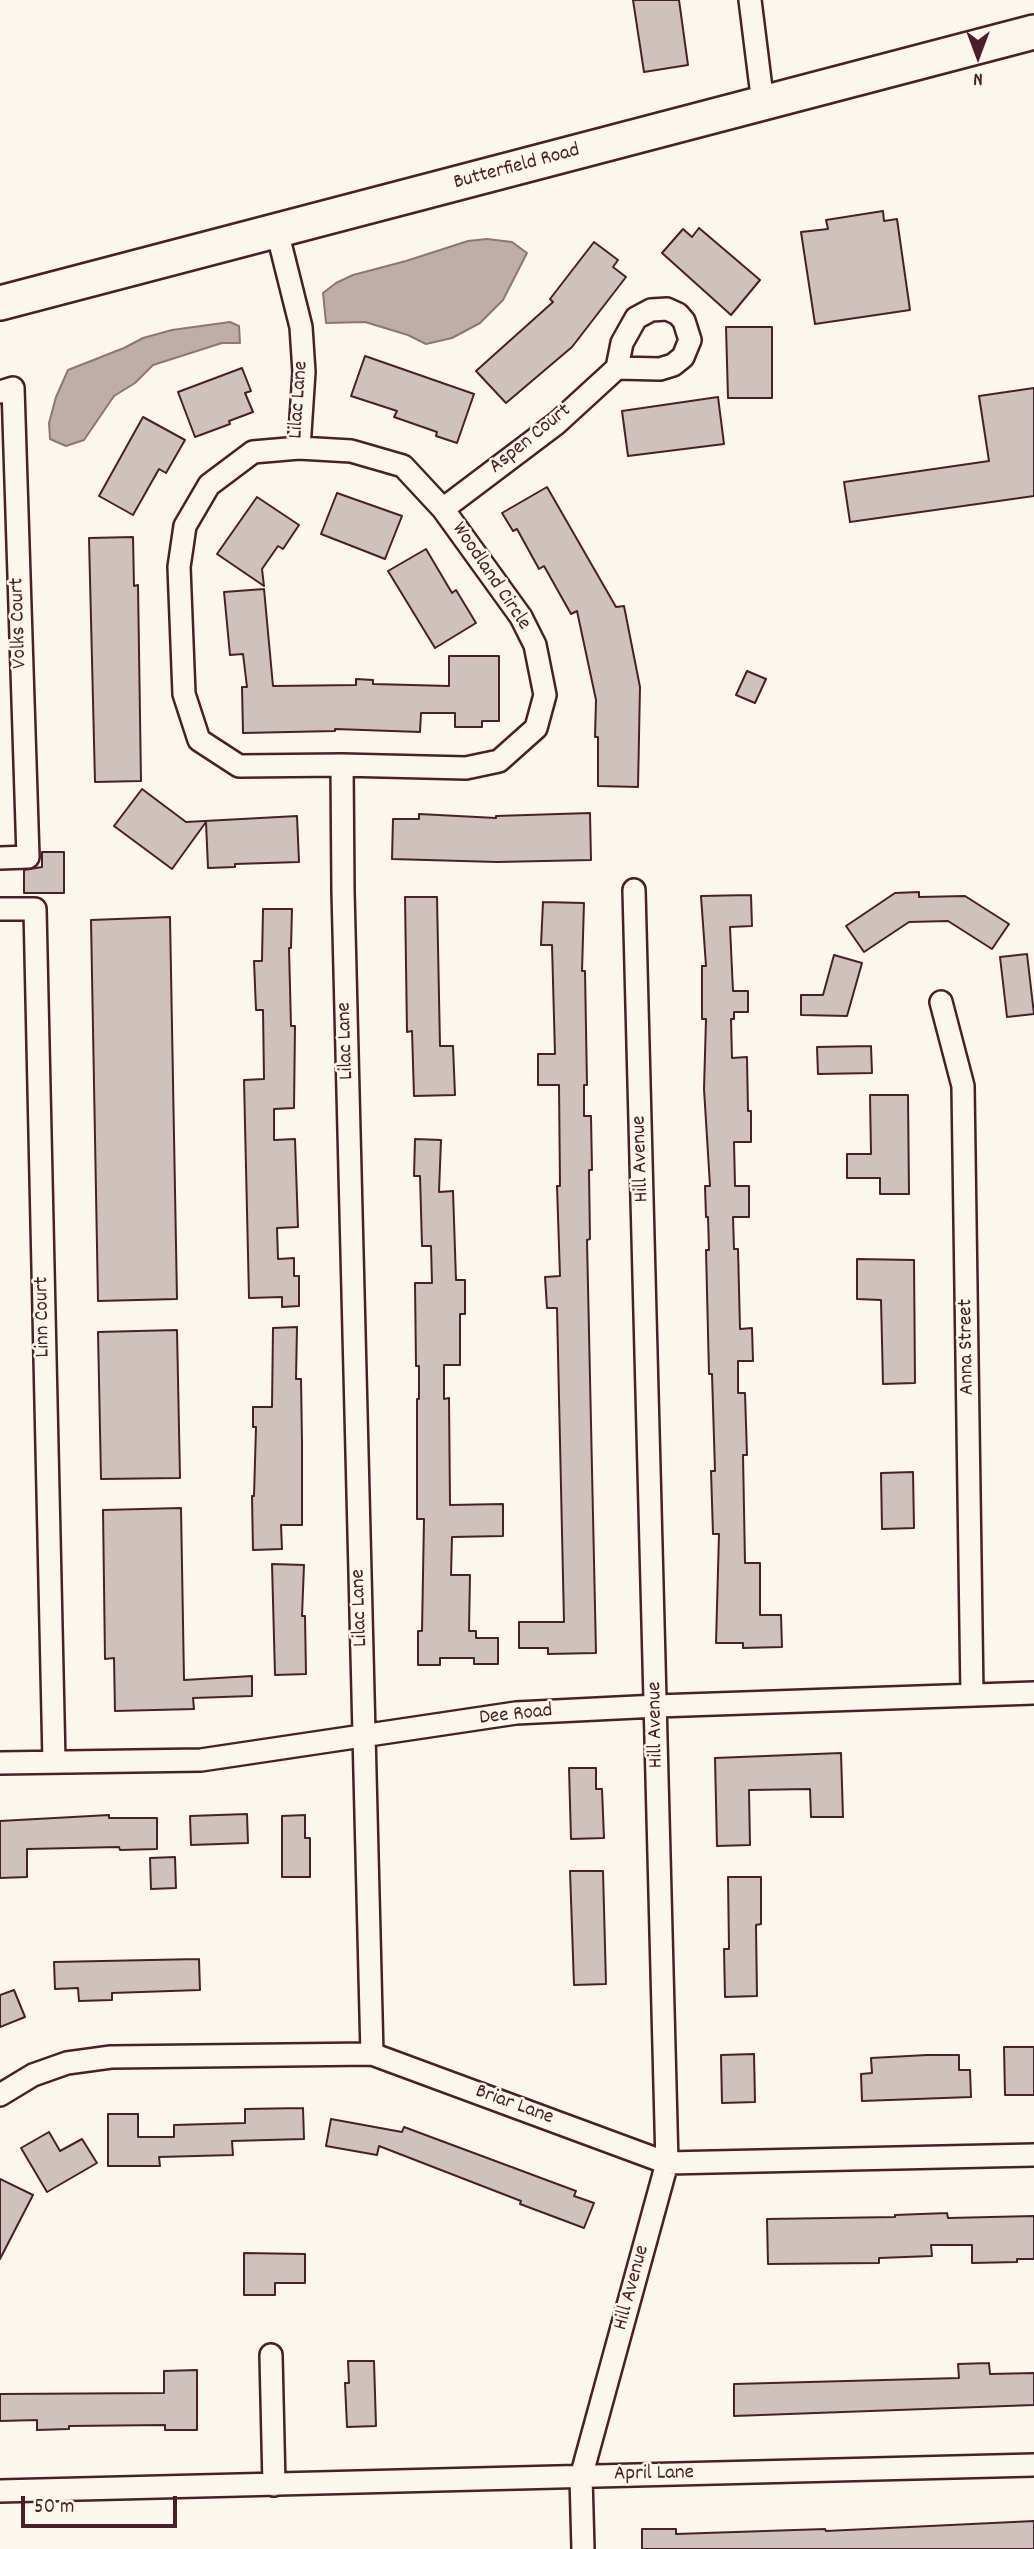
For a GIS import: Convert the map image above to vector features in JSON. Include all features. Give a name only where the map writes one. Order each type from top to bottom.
[{"type":"main road","name":"Butterfield Road","points":[[0,303],[1034,32]]},
{"type":"street","points":[[750,0],[763,104]]},
{"type":"street","name":"Lilac Lane","points":[[277,231],[301,327],[304,372],[299,448],[253,452],[209,485],[185,526],[179,567],[184,694],[199,740],[239,766],[342,765],[372,2054]]},
{"type":"street","name":"Aspen Court","points":[[443,509],[557,424],[617,368]]},
{"type":"street","name":"Volks Court","points":[[0,858],[28,857],[6,390]]},
{"type":"street","name":"Woodland Circle","points":[[299,448],[351,451],[403,466],[443,509],[521,617],[534,645],[545,695],[536,728],[499,761],[466,768],[342,765]]},
{"type":"street","name":"Hill Avenue","points":[[583,2549],[581,2477],[667,2163],[634,890]]},
{"type":"street","name":"Linn Court","points":[[0,909],[36,909],[54,1761]]},
{"type":"street","name":"Anna Street","points":[[941,1002],[963,1086],[972,1695]]},
{"type":"street","name":"Dee Road","points":[[0,1763],[201,1760],[516,1713],[1034,1693]]},
{"type":"street","name":"Briar Lane","points":[[0,2095],[33,2076],[67,2063],[111,2057],[372,2054],[667,2163],[1034,2155]]},
{"type":"street","points":[[271,2355],[274,2485]]},
{"type":"street","name":"April Lane","points":[[0,2491],[1034,2465]]},
{"type":"shaded area","points":[[487,239],[512,242],[527,253],[503,300],[480,323],[452,338],[426,344],[408,335],[365,322],[326,323],[323,293],[336,283],[353,275],[468,241]]},
{"type":"shaded area","points":[[230,322],[239,326],[240,343],[222,343],[153,365],[135,383],[114,396],[84,440],[66,446],[50,439],[49,423],[56,397],[68,370],[143,338],[172,330]]},
{"type":"building","points":[[633,0],[679,0],[688,65],[644,72]]},
{"type":"building","points":[[883,211],[884,221],[897,219],[910,310],[815,324],[801,232],[828,229],[826,220]]},
{"type":"building","points":[[699,228],[760,280],[731,315],[662,253],[683,229],[692,237]]},
{"type":"building","points":[[594,242],[618,260],[613,267],[626,277],[572,347],[506,403],[476,371],[553,302],[550,299]]},
{"type":"building","points":[[726,327],[772,327],[772,398],[728,398]]},
{"type":"building","points":[[365,356],[474,394],[457,443],[436,436],[437,432],[394,417],[397,411],[351,396]]},
{"type":"building","points":[[242,368],[251,391],[245,393],[253,412],[195,437],[178,392]]},
{"type":"building","points":[[1034,388],[1034,496],[850,522],[844,482],[989,461],[979,396]]},
{"type":"building","points":[[718,397],[724,444],[628,456],[622,411]]},
{"type":"building","points":[[143,417],[185,440],[166,473],[159,469],[133,515],[99,496]]},
{"type":"building","points":[[547,487],[616,607],[624,606],[640,687],[638,787],[598,786],[596,700],[577,611],[571,614],[544,566],[539,569],[517,529],[513,531],[502,513]]},
{"type":"building","points":[[337,493],[402,516],[385,559],[321,534]]},
{"type":"building","points":[[257,497],[299,525],[283,549],[278,546],[262,569],[264,586],[217,554]]},
{"type":"building","points":[[133,537],[134,586],[138,585],[141,781],[95,782],[89,538]]},
{"type":"building","points":[[426,549],[452,593],[456,590],[476,623],[435,648],[388,571]]},
{"type":"building","points":[[264,589],[273,686],[356,685],[356,679],[373,680],[373,684],[449,686],[449,656],[499,656],[499,721],[482,721],[482,727],[455,727],[455,713],[421,713],[420,732],[335,729],[243,733],[242,687],[247,687],[243,654],[230,655],[224,592]]},
{"type":"building","points":[[747,671],[766,679],[755,703],[736,695]]},
{"type":"building","points":[[142,789],[186,822],[297,816],[299,862],[235,864],[235,867],[208,868],[206,822],[172,869],[114,826]]},
{"type":"building","points":[[590,813],[591,860],[497,862],[392,859],[393,819],[419,819],[419,814],[496,818]]},
{"type":"building","points":[[42,852],[64,852],[64,893],[24,893],[24,870],[42,867]]},
{"type":"building","points":[[919,892],[919,897],[965,896],[1009,924],[992,949],[948,921],[909,922],[864,952],[846,926],[895,893]]},
{"type":"building","points":[[751,895],[752,926],[730,927],[733,991],[748,991],[748,1012],[734,1012],[734,1019],[731,1019],[732,1058],[747,1057],[748,1111],[751,1111],[751,1142],[734,1142],[735,1186],[749,1186],[749,1217],[733,1217],[734,1249],[738,1249],[740,1329],[752,1328],[753,1361],[738,1361],[738,1393],[745,1393],[745,1563],[760,1563],[760,1615],[781,1615],[782,1647],[743,1648],[743,1643],[716,1643],[719,1534],[713,1534],[711,1471],[715,1471],[712,1374],[709,1374],[706,1250],[709,1250],[705,1186],[710,1186],[704,1089],[706,1019],[702,1019],[702,966],[706,966],[701,896]]},
{"type":"building","points":[[405,897],[437,897],[440,1046],[453,1046],[455,1095],[414,1096],[412,1031],[407,1032]]},
{"type":"building","points":[[543,902],[584,903],[582,971],[585,971],[587,1085],[584,1085],[584,1116],[591,1116],[592,1170],[589,1170],[590,1239],[587,1240],[596,1653],[548,1654],[548,1648],[519,1648],[519,1622],[564,1622],[557,1308],[547,1308],[545,1277],[560,1276],[557,1186],[560,1186],[559,1085],[538,1085],[538,1054],[555,1054],[552,945],[541,945]]},
{"type":"building","points":[[263,909],[292,909],[289,948],[291,1026],[295,1026],[294,1108],[274,1109],[274,1140],[295,1139],[298,1227],[277,1228],[278,1259],[294,1258],[294,1276],[299,1276],[299,1306],[282,1307],[282,1297],[249,1298],[244,1080],[264,1079],[263,1010],[256,1010],[254,961],[262,961]]},
{"type":"building","points":[[170,917],[177,1299],[98,1301],[91,920]]},
{"type":"building","points":[[1027,954],[1034,1014],[1007,1017],[1000,957]]},
{"type":"building","points":[[834,955],[862,963],[847,1016],[801,1015],[801,995],[823,995]]},
{"type":"building","points":[[871,1046],[872,1073],[818,1074],[817,1047]]},
{"type":"building","points":[[870,1095],[908,1095],[909,1194],[880,1194],[880,1178],[847,1178],[847,1154],[871,1154]]},
{"type":"building","points":[[415,1139],[441,1140],[439,1192],[453,1191],[456,1280],[465,1280],[465,1314],[460,1314],[460,1365],[444,1365],[444,1399],[449,1398],[450,1505],[503,1504],[503,1536],[452,1537],[451,1575],[470,1575],[469,1631],[476,1631],[476,1638],[498,1638],[498,1664],[474,1664],[474,1658],[440,1658],[440,1665],[418,1665],[418,1631],[422,1631],[424,1519],[417,1519],[419,1366],[416,1366],[415,1283],[432,1283],[431,1246],[422,1246],[420,1176],[414,1176]]},
{"type":"building","points":[[857,1259],[914,1260],[915,1383],[883,1384],[881,1300],[857,1299]]},
{"type":"building","points":[[297,1327],[296,1379],[301,1379],[302,1525],[281,1525],[282,1549],[253,1550],[252,1496],[256,1427],[253,1427],[253,1407],[272,1407],[273,1328]]},
{"type":"building","points":[[177,1330],[180,1478],[101,1479],[98,1332]]},
{"type":"building","points":[[913,1472],[914,1528],[882,1529],[881,1473]]},
{"type":"building","points":[[181,1508],[184,1680],[252,1676],[252,1696],[193,1698],[194,1709],[115,1711],[114,1658],[105,1659],[103,1510]]},
{"type":"building","points":[[272,1564],[304,1565],[302,1616],[305,1616],[306,1674],[275,1675]]},
{"type":"building","points":[[841,1753],[843,1817],[811,1817],[810,1789],[749,1790],[750,1845],[717,1846],[715,1758]]},
{"type":"building","points":[[569,1768],[596,1768],[596,1789],[602,1789],[604,1838],[571,1839]]},
{"type":"building","points":[[247,1814],[248,1843],[191,1845],[190,1816]]},
{"type":"building","points":[[109,1815],[109,1818],[157,1818],[157,1849],[27,1849],[27,1877],[0,1878],[0,1821]]},
{"type":"building","points":[[305,1815],[305,1838],[310,1838],[310,1877],[282,1877],[282,1816]]},
{"type":"building","points":[[175,1857],[176,1888],[151,1889],[150,1858]]},
{"type":"building","points":[[570,1871],[603,1871],[606,1984],[574,1985]]},
{"type":"building","points":[[728,1877],[761,1877],[761,1924],[756,1925],[757,1996],[725,1997],[724,1949],[729,1949]]},
{"type":"building","points":[[199,1959],[200,1990],[112,1993],[112,2000],[79,2001],[78,1988],[55,1989],[54,1962]]},
{"type":"building","points":[[14,1990],[25,2017],[0,2027],[0,1995]]},
{"type":"building","points":[[1004,2047],[1034,2047],[1034,2095],[1005,2095]]},
{"type":"building","points":[[754,2054],[755,2102],[722,2103],[721,2055]]},
{"type":"building","points":[[959,2055],[959,2070],[970,2070],[971,2097],[862,2101],[861,2074],[872,2073],[871,2058]]},
{"type":"building","points":[[303,2108],[304,2139],[232,2141],[233,2155],[159,2157],[160,2166],[108,2166],[108,2114],[138,2114],[138,2137],[174,2137],[174,2125],[245,2123],[245,2109]]},
{"type":"building","points":[[331,2119],[402,2132],[404,2127],[576,2191],[574,2196],[594,2203],[584,2228],[379,2146],[377,2155],[326,2146]]},
{"type":"building","points":[[49,2132],[60,2151],[82,2139],[97,2163],[47,2192],[21,2148]]},
{"type":"building","points":[[0,2179],[33,2195],[0,2259]]},
{"type":"building","points":[[947,2213],[948,2218],[1034,2216],[1034,2259],[972,2263],[972,2245],[931,2245],[932,2256],[879,2258],[879,2263],[768,2264],[767,2219],[895,2217]]},
{"type":"building","points":[[244,2253],[305,2254],[305,2283],[275,2283],[275,2295],[244,2295]]},
{"type":"building","points":[[348,2361],[374,2361],[376,2426],[347,2427],[345,2383],[349,2383]]},
{"type":"building","points":[[989,2363],[990,2374],[1034,2373],[1034,2405],[734,2416],[734,2384],[959,2378],[958,2364]]},
{"type":"building","points":[[197,2370],[197,2430],[165,2430],[165,2425],[69,2426],[69,2429],[37,2430],[37,2420],[0,2421],[0,2394],[164,2393],[164,2371]]},
{"type":"building","points":[[1034,2521],[1034,2549],[642,2549],[642,2529],[676,2529],[676,2534],[826,2531]]}]
